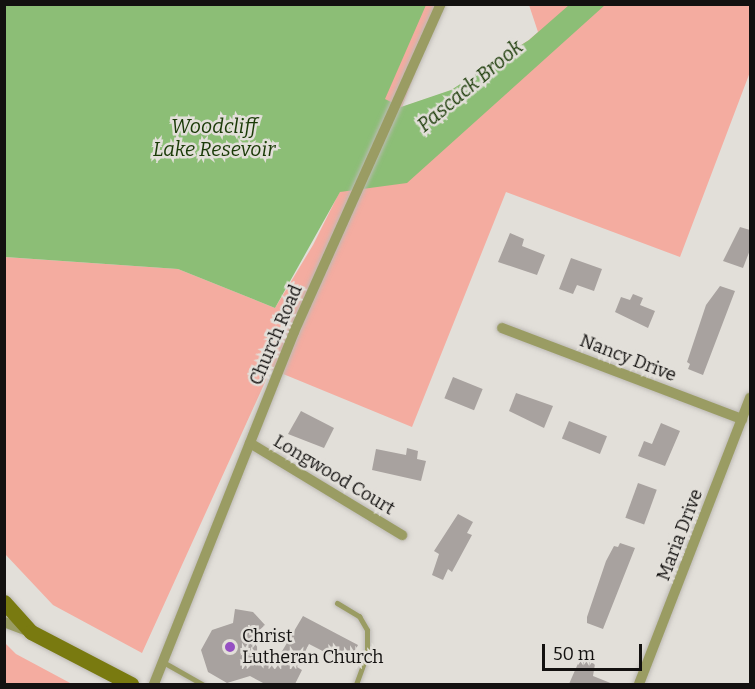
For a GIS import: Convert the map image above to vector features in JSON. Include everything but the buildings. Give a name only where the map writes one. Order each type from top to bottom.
[{"type":"street","name":"Church Road","points":[[154,684],[294,332],[441,4]]},
{"type":"street","name":"Nancy Drive","points":[[502,328],[742,419]]},
{"type":"street","name":"Maria Drive","points":[[639,684],[750,398]]},
{"type":"street","name":"Longwood Court","points":[[250,443],[402,535]]},
{"type":"street","points":[[4,602],[31,632]]},
{"type":"street","points":[[4,622],[31,632],[131,684]]},
{"type":"lane","points":[[337,603],[359,616],[368,630],[368,654],[356,684]]},
{"type":"lane","points":[[163,662],[202,684]]},
{"type":"shaded area","points":[[425,5],[442,5],[402,107],[450,91],[529,40],[538,32],[529,5],[750,5],[750,72],[680,257],[506,192],[412,427],[271,369],[142,653],[53,605],[5,554],[4,257],[178,269],[275,308],[313,245],[374,123]]},
{"type":"shaded area","points":[[4,642],[16,654],[72,684],[5,684]]},
{"type":"water","name":"Woodcliff Lake Resevoir","points":[[4,5],[426,5],[385,99],[401,107],[451,90],[529,40],[569,5],[605,5],[407,183],[340,192],[275,308],[178,269],[5,257]]},
{"type":"place","name":"Christ Lutheran Church","points":[[230,647]]},
{"type":"water label","name":"Pascack Brook","points":[[470,86]]}]
